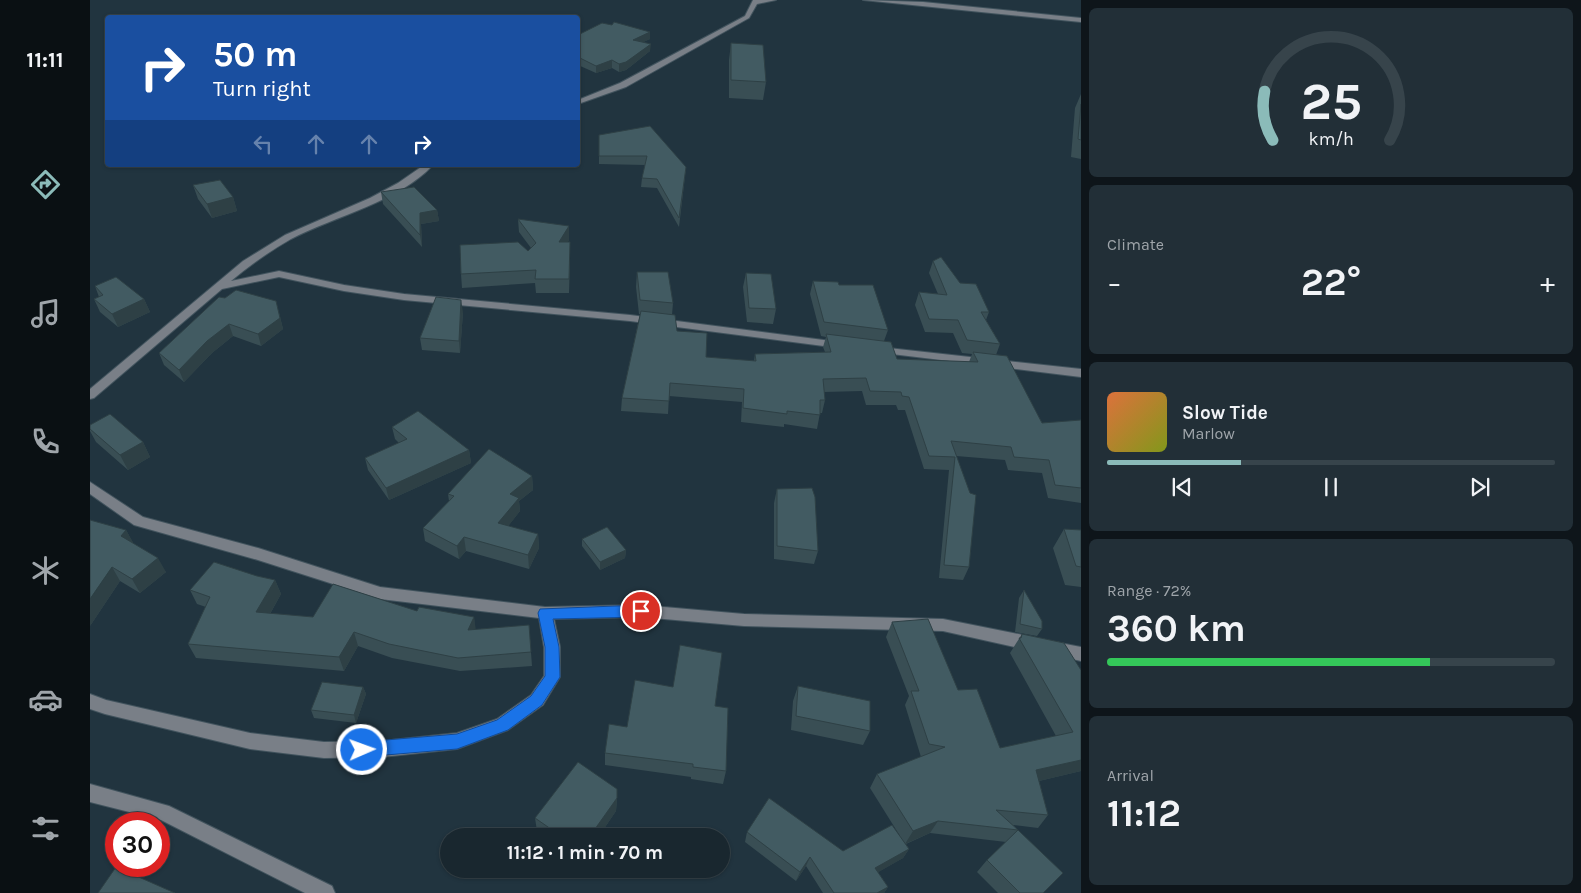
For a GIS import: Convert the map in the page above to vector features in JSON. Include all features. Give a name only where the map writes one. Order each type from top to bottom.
[{"type":"street","points":[[580,101],[623,85],[747,17],[755,1],[773,0]]},
{"type":"street","points":[[866,0],[1081,20]]},
{"type":"street","points":[[90,394],[246,263],[288,237],[373,200],[401,185],[426,167]]},
{"type":"street","points":[[220,286],[279,274],[344,288],[404,297],[630,318],[852,346]]},
{"type":"street","points":[[871,349],[1081,373]]},
{"type":"street","points":[[90,487],[139,521],[258,554],[380,593],[545,613],[641,611],[744,620],[943,625],[1081,654]]},
{"type":"street","points":[[90,701],[105,707],[250,741],[324,750],[382,750],[457,742],[502,725],[537,700],[552,677],[552,647],[545,613]]},
{"type":"street","points":[[90,793],[163,812],[325,893]]},
{"type":"building","points":[[614,22],[650,32],[633,40],[651,44],[626,62],[619,64],[612,60],[596,66],[580,58],[580,34],[602,23],[612,25]]},
{"type":"building","points":[[731,43],[763,45],[766,82],[731,80]]},
{"type":"building","points":[[1081,104],[1081,140],[1078,139]]},
{"type":"building","points":[[650,126],[686,167],[679,218],[657,179],[642,178],[647,156],[599,156],[599,135]]},
{"type":"building","points":[[220,180],[233,197],[207,204],[193,185]]},
{"type":"building","points":[[414,187],[437,210],[420,213],[420,235],[381,192]]},
{"type":"building","points":[[518,219],[569,226],[559,242],[570,242],[569,279],[535,279],[536,270],[461,274],[460,245],[518,242],[528,251],[536,243]]},
{"type":"building","points":[[941,257],[960,283],[976,284],[989,312],[981,312],[1000,344],[967,340],[958,320],[929,319],[919,292],[947,295],[933,261]]},
{"type":"building","points":[[637,272],[668,272],[673,303],[640,300]]},
{"type":"building","points":[[746,273],[771,274],[776,309],[749,308]]},
{"type":"building","points":[[116,277],[144,299],[112,314],[94,299],[103,295],[95,286]]},
{"type":"building","points":[[813,281],[838,282],[839,285],[873,285],[888,330],[824,322]]},
{"type":"building","points":[[236,290],[276,301],[280,318],[258,334],[229,324],[207,341],[179,370],[159,353],[219,297],[225,298]]},
{"type":"building","points":[[436,297],[461,300],[459,341],[420,338]]},
{"type":"building","points":[[641,311],[675,315],[677,331],[707,333],[706,357],[756,361],[755,354],[831,352],[826,334],[891,342],[897,359],[978,362],[973,352],[1007,356],[1042,423],[1081,420],[1081,488],[1055,485],[1049,460],[1014,457],[1011,447],[951,441],[970,493],[976,495],[969,567],[944,565],[955,457],[929,456],[909,397],[902,396],[901,392],[870,391],[866,378],[823,379],[825,400],[820,400],[820,415],[787,411],[787,414],[743,408],[744,389],[670,383],[669,401],[622,398]]},
{"type":"building","points":[[418,411],[469,450],[386,488],[365,458],[407,439],[392,427]]},
{"type":"building","points":[[110,414],[143,442],[120,455],[90,429],[90,425]]},
{"type":"building","points":[[489,449],[532,476],[510,494],[519,498],[498,523],[538,534],[528,555],[464,537],[457,546],[423,528],[454,496],[448,494]]},
{"type":"building","points":[[812,488],[815,497],[818,551],[777,546],[777,489]]},
{"type":"building","points":[[90,520],[126,530],[121,536],[158,558],[132,579],[112,567],[90,599]]},
{"type":"building","points":[[607,527],[626,550],[600,562],[582,539]]},
{"type":"building","points":[[1064,529],[1081,530],[1081,567],[1076,566]]},
{"type":"building","points":[[214,562],[275,580],[256,612],[313,617],[333,584],[417,611],[419,607],[474,617],[468,630],[529,625],[531,652],[458,658],[389,644],[354,632],[339,657],[188,644],[210,597],[190,590]]},
{"type":"building","points":[[1024,590],[1042,621],[1042,629],[1020,624]]},
{"type":"building","points":[[928,619],[958,690],[977,689],[1000,748],[1073,732],[1019,638],[1021,638],[1022,634],[1064,643],[1081,670],[1081,760],[1036,770],[1048,815],[996,810],[1018,830],[938,821],[913,831],[877,774],[945,747],[929,744],[911,691],[919,691],[892,622]]},
{"type":"building","points":[[680,645],[722,653],[715,706],[728,708],[726,771],[693,767],[693,764],[605,753],[609,724],[627,727],[635,680],[673,687]]},
{"type":"building","points":[[322,682],[363,687],[354,715],[311,710]]},
{"type":"building","points":[[798,686],[870,701],[870,731],[796,716]]},
{"type":"building","points":[[578,762],[617,789],[617,798],[596,828],[549,828],[535,818]]},
{"type":"building","points":[[769,798],[843,851],[892,825],[909,849],[875,868],[888,887],[877,893],[834,893],[810,857],[800,872],[747,832]]},
{"type":"building","points":[[1018,830],[1063,873],[1043,893],[1020,893],[987,860]]},
{"type":"building","points":[[109,877],[139,877],[175,893],[98,893]]},
{"type":"route","points":[[362,750],[382,750],[457,742],[502,725],[537,700],[552,677],[552,647],[545,613],[641,611]]}]
